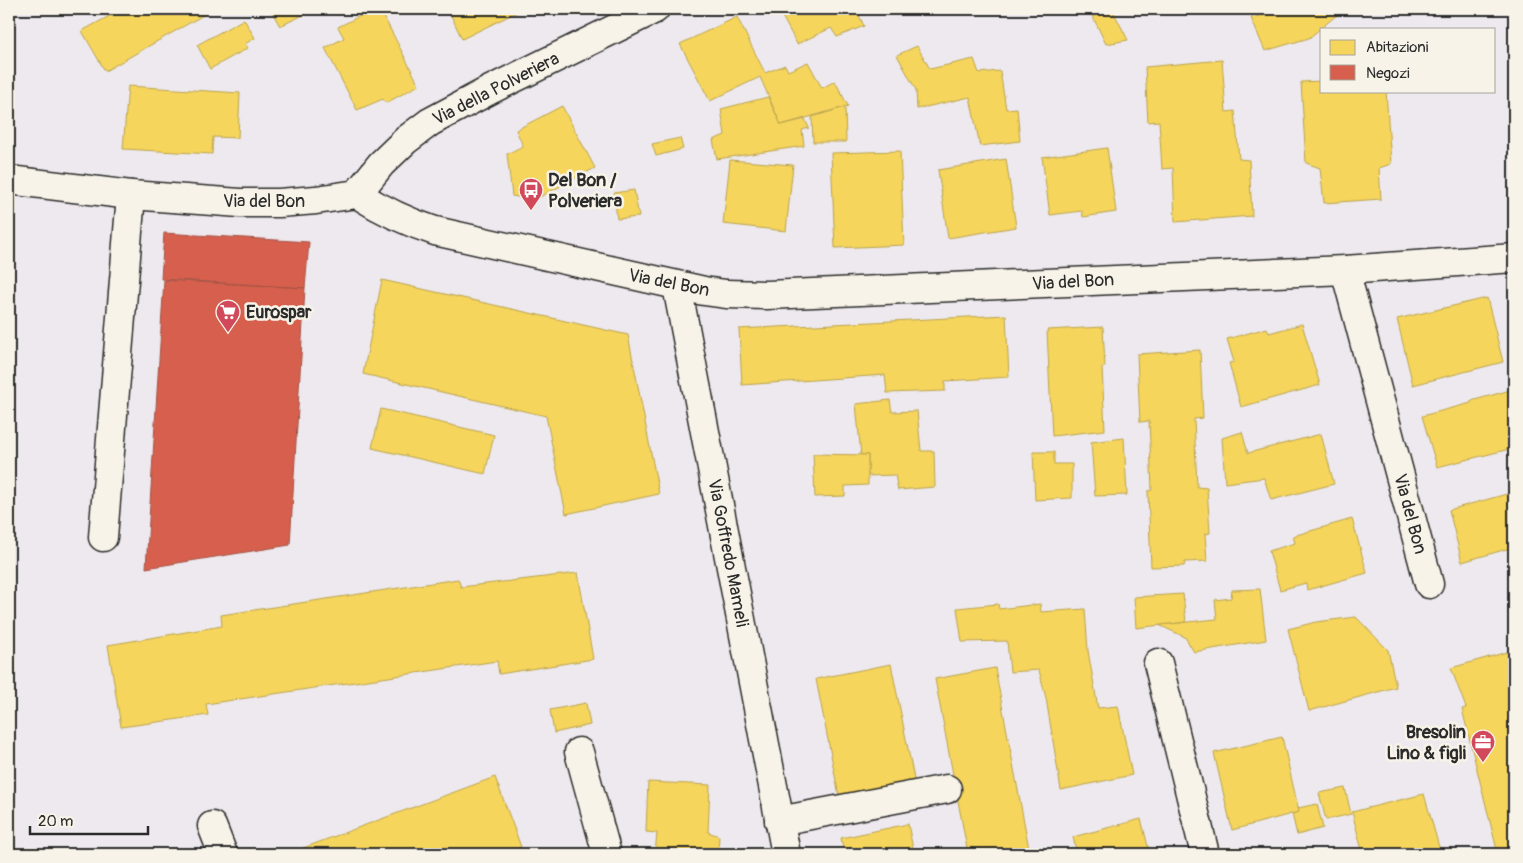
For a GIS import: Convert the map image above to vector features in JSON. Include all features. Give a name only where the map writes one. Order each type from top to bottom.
[{"type":"street","name":"Via della Polveriera","points":[[357,194],[381,164],[406,140],[430,122],[655,9]]},
{"type":"street","name":"Via del Bon","points":[[9,180],[131,195],[240,203],[279,203],[357,194],[403,220],[435,232],[677,286],[726,294],[767,295],[1344,270],[1514,258]]},
{"type":"street","points":[[103,537],[131,195]]},
{"type":"street","name":"Via del Bon","points":[[1344,270],[1429,584]]},
{"type":"street","name":"Via Goffredo Mameli","points":[[677,286],[786,854]]},
{"type":"street","points":[[1158,663],[1204,854]]},
{"type":"street","points":[[579,752],[607,854]]},
{"type":"street","points":[[779,821],[947,790]]},
{"type":"street","points":[[212,826],[222,854]]},
{"type":"building: Abitazioni","points":[[122,9],[214,9],[105,71],[82,31]]},
{"type":"building: Abitazioni","points":[[270,9],[316,9],[280,26]]},
{"type":"building: Abitazioni","points":[[374,9],[380,9],[419,85],[386,103],[383,99],[357,110],[325,48],[344,38],[338,27]]},
{"type":"building: Abitazioni","points":[[448,9],[523,9],[462,39]]},
{"type":"building: Abitazioni","points":[[778,9],[856,9],[864,26],[837,37],[831,28],[797,44]]},
{"type":"building: Abitazioni","points":[[1089,9],[1112,9],[1128,40],[1106,44]]},
{"type":"building: Abitazioni","points":[[1288,9],[1344,9],[1309,38],[1265,51],[1251,18]]},
{"type":"building: Abitazioni","points":[[737,17],[765,73],[785,65],[788,71],[808,62],[822,88],[835,81],[848,106],[781,125],[760,77],[710,101],[680,44]]},
{"type":"building: Abitazioni","points":[[244,19],[255,38],[245,44],[248,48],[210,69],[197,45]]},
{"type":"building: Abitazioni","points":[[917,46],[930,69],[974,59],[979,73],[1000,71],[1006,109],[1017,108],[1020,141],[980,146],[970,97],[917,109],[916,90],[897,55]]},
{"type":"building: Abitazioni","points":[[1222,60],[1226,112],[1235,111],[1239,159],[1249,160],[1252,216],[1175,222],[1173,168],[1162,169],[1159,121],[1148,122],[1145,67]]},
{"type":"building: Abitazioni","points":[[1320,81],[1320,92],[1386,92],[1391,164],[1379,168],[1381,199],[1324,203],[1320,168],[1306,163],[1301,82]]},
{"type":"building: Abitazioni","points":[[128,86],[240,93],[238,138],[213,137],[212,154],[123,149]]},
{"type":"building: Abitazioni","points":[[768,97],[781,125],[805,119],[809,128],[802,130],[804,146],[717,159],[713,140],[725,135],[721,109]]},
{"type":"building: Abitazioni","points":[[562,106],[595,168],[534,200],[512,196],[507,154],[523,146],[516,130]]},
{"type":"building: Abitazioni","points":[[845,107],[846,142],[813,142],[812,117]]},
{"type":"building: Abitazioni","points":[[680,138],[683,149],[656,156],[652,144]]},
{"type":"building: Abitazioni","points":[[1107,148],[1116,212],[1083,217],[1082,211],[1050,215],[1042,157]]},
{"type":"building: Abitazioni","points":[[900,151],[904,245],[835,248],[831,153]]},
{"type":"building: Abitazioni","points":[[1006,159],[1016,227],[948,238],[938,170]]},
{"type":"building: Abitazioni","points":[[730,160],[793,165],[786,231],[723,224]]},
{"type":"building: Abitazioni","points":[[634,190],[639,217],[617,219],[614,193]]},
{"type":"building: Abitazioni","points":[[382,280],[628,335],[659,494],[566,514],[546,416],[363,374]]},
{"type":"building: Abitazioni","points":[[1487,298],[1503,362],[1413,385],[1397,319]]},
{"type":"building: Abitazioni","points":[[1006,315],[1009,377],[945,381],[945,391],[887,393],[885,375],[742,385],[739,329]]},
{"type":"building: Abitazioni","points":[[1302,324],[1320,385],[1241,407],[1229,363],[1234,362],[1227,339],[1267,328],[1269,333]]},
{"type":"building: Abitazioni","points":[[1103,327],[1105,367],[1102,367],[1105,430],[1052,436],[1047,330]]},
{"type":"building: Abitazioni","points":[[1200,350],[1203,418],[1194,419],[1197,487],[1207,488],[1210,533],[1205,534],[1207,561],[1185,562],[1184,566],[1151,567],[1148,491],[1152,490],[1149,421],[1140,422],[1137,354]]},
{"type":"building: Abitazioni","points":[[1514,389],[1514,448],[1437,467],[1422,416]]},
{"type":"building: Abitazioni","points":[[890,400],[892,412],[917,411],[921,451],[934,451],[935,487],[898,490],[895,475],[868,476],[868,455],[861,455],[856,404]]},
{"type":"building: Abitazioni","points":[[381,409],[494,435],[485,474],[372,448]]},
{"type":"building: Abitazioni","points":[[1242,432],[1248,453],[1321,434],[1334,484],[1271,500],[1264,478],[1225,483],[1222,438]]},
{"type":"building: Abitazioni","points":[[1124,438],[1127,495],[1095,496],[1091,442]]},
{"type":"building: Abitazioni","points":[[1033,452],[1054,452],[1054,464],[1072,464],[1072,498],[1035,500]]},
{"type":"building: Abitazioni","points":[[813,454],[868,455],[868,485],[845,486],[845,496],[815,497]]},
{"type":"building: Abitazioni","points":[[1514,492],[1514,547],[1462,562],[1449,510]]},
{"type":"building: Abitazioni","points":[[1352,519],[1367,573],[1307,590],[1306,583],[1280,590],[1269,551],[1295,543],[1293,536]]},
{"type":"building: Abitazioni","points":[[578,573],[593,659],[499,674],[497,661],[206,704],[208,715],[121,727],[108,645],[222,626],[221,615],[458,579],[461,587]]},
{"type":"building: Abitazioni","points":[[1260,589],[1266,640],[1194,652],[1185,637],[1159,625],[1217,619],[1215,600],[1231,598],[1232,590]]},
{"type":"building: Abitazioni","points":[[1183,594],[1186,622],[1136,628],[1134,597]]},
{"type":"building: Abitazioni","points":[[998,604],[999,609],[1040,604],[1041,612],[1085,609],[1088,651],[1098,708],[1118,706],[1132,775],[1061,790],[1046,698],[1039,670],[1010,672],[1007,641],[962,642],[957,608]]},
{"type":"building: Abitazioni","points":[[1356,617],[1388,650],[1396,687],[1309,711],[1288,629],[1316,622]]},
{"type":"building: Abitazioni","points":[[1514,650],[1514,854],[1498,854],[1462,709],[1466,708],[1451,668]]},
{"type":"building: Abitazioni","points":[[891,664],[915,784],[840,801],[816,679]]},
{"type":"building: Abitazioni","points":[[995,668],[1030,854],[968,854],[935,679]]},
{"type":"building: Abitazioni","points":[[586,703],[590,725],[554,733],[550,710]]},
{"type":"building: Abitazioni","points":[[1282,737],[1299,812],[1232,830],[1214,753]]},
{"type":"building: Abitazioni","points":[[495,777],[521,847],[502,854],[287,854]]},
{"type":"building: Abitazioni","points":[[648,782],[710,785],[708,832],[719,836],[718,854],[655,854],[657,833],[646,832]]},
{"type":"building: Abitazioni","points":[[1345,788],[1351,814],[1326,820],[1319,793]]},
{"type":"building: Abitazioni","points":[[1424,794],[1441,854],[1363,854],[1352,812]]},
{"type":"building: Abitazioni","points":[[1317,804],[1323,828],[1297,835],[1292,814],[1299,812],[1298,808]]},
{"type":"building: Abitazioni","points":[[1141,819],[1150,854],[1077,854],[1073,837]]},
{"type":"building: Abitazioni","points":[[908,824],[914,854],[844,854],[841,838]]},
{"type":"building: Negozi","points":[[164,233],[309,242],[305,288],[161,279]]},
{"type":"building: Negozi","points":[[164,280],[305,288],[290,545],[146,568]]},
{"type":"place","name":"Del Bon / Polveriera","points":[[531,211]]},
{"type":"place","name":"Eurospar","points":[[228,333]]},
{"type":"place","name":"Bresolin Lino & figli","points":[[1483,763]]}]
